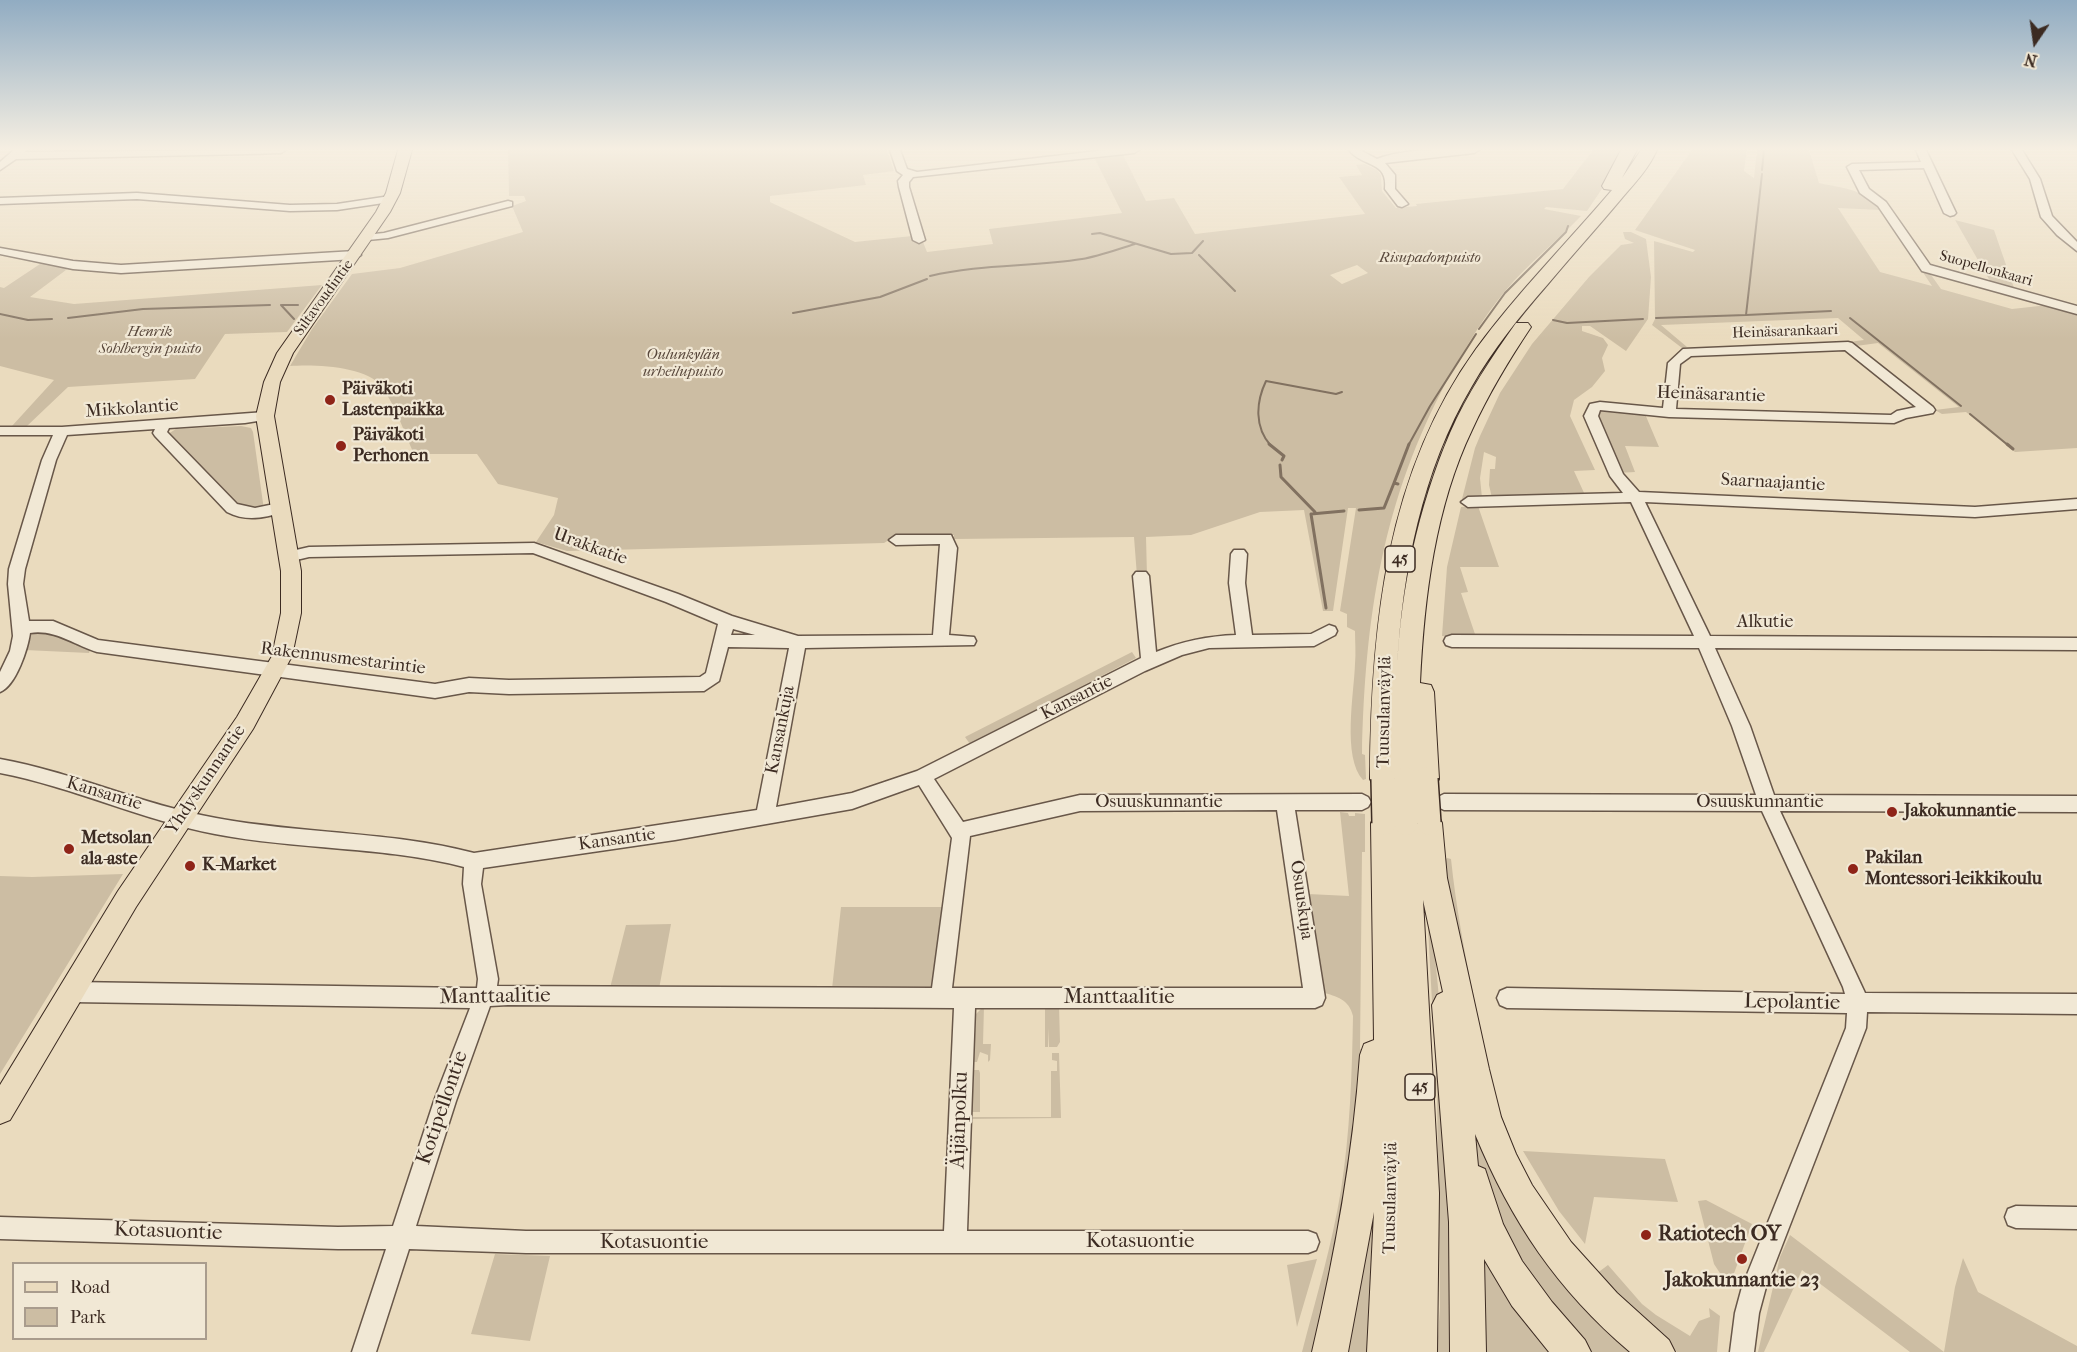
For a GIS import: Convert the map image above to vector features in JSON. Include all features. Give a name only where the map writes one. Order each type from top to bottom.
[{"type":"highway","points":[[1561,259],[1566,244],[1592,213]]},
{"type":"highway","name":"Tuusulanväylä","points":[[1419,1352],[1422,1172],[1416,818],[1405,779],[1386,651],[1392,596],[1406,530],[1423,473],[1443,424],[1470,373],[1498,333],[1603,213]]},
{"type":"highway","name":"Tuusulanväylä","points":[[1405,779],[1422,717],[1423,632],[1429,570],[1426,534],[1447,465],[1461,429],[1487,379],[1532,315],[1620,213]]},
{"type":"highway","points":[[1405,779],[1434,879],[1479,1091],[1498,1150],[1521,1196],[1551,1243],[1587,1288],[1646,1343]]},
{"type":"highway","name":"Tuusulanväylä","points":[[1385,1352],[1392,1185],[1385,903],[1416,818]]},
{"type":"highway","points":[[1434,879],[1468,1251],[1468,1352]]},
{"type":"highway","points":[[1330,1352],[1352,1253],[1366,1168],[1373,1101],[1376,999],[1385,903]]},
{"type":"highway","points":[[1453,1077],[1474,1185],[1492,1237],[1519,1289],[1536,1312],[1573,1352]]},
{"type":"main road","name":"Siltavoudintie","points":[[265,416],[272,382],[285,353],[368,237],[382,213]]},
{"type":"main road","name":"Yhdyskunnantie","points":[[0,1110],[127,899],[225,756],[276,670],[288,634],[292,581],[265,416]]},
{"type":"street","points":[[368,237],[384,236],[473,213]]},
{"type":"street","points":[[912,213],[919,240]]},
{"type":"street","name":"Suopellonkaari","points":[[1888,213],[1926,268],[2077,310]]},
{"type":"street","points":[[2047,213],[2062,236],[2077,248]]},
{"type":"street","points":[[0,250],[73,265],[121,269],[355,255]]},
{"type":"street","name":"Heinäsarankaari","points":[[1669,413],[1674,363],[1688,352],[1848,346],[1928,410]]},
{"type":"street","name":"Heinäsarantie","points":[[1636,498],[1617,476],[1593,425],[1590,416],[1592,411],[1600,406],[1669,413],[1894,419],[1902,414],[1928,410]]},
{"type":"street","name":"Mikkolantie","points":[[0,431],[62,432],[265,416]]},
{"type":"street","points":[[164,425],[160,433],[232,508],[242,513],[249,513],[279,508]]},
{"type":"street","points":[[0,685],[16,656],[22,628],[14,581],[49,460],[62,432]]},
{"type":"street","points":[[1636,498],[1741,726],[1768,804],[1853,986],[1858,1003],[1856,1028],[1754,1287],[1747,1313],[1742,1352]]},
{"type":"street","name":"Saarnaajantie","points":[[1468,502],[1636,498],[1975,512],[2077,504]]},
{"type":"street","points":[[896,540],[946,539],[948,556],[940,641]]},
{"type":"street","name":"Urakkatie","points":[[288,557],[309,552],[534,548],[672,598],[727,621],[798,642]]},
{"type":"street","points":[[1239,554],[1237,583],[1245,640]]},
{"type":"street","points":[[1141,576],[1148,653]]},
{"type":"street","name":"Rakennusmestarintie","points":[[22,628],[45,624],[58,627],[97,646],[435,691],[469,685],[508,687],[708,683],[713,676],[727,621]]},
{"type":"street","name":"Kansantie","points":[[0,766],[33,772],[181,818],[245,831],[435,851],[474,861],[765,817],[852,801],[923,776],[1148,653],[1209,642],[1314,640],[1329,631]]},
{"type":"street","name":"Urakkatie","points":[[722,641],[968,641]]},
{"type":"street","name":"Alkutie","points":[[1452,641],[2077,644]]},
{"type":"street","name":"Kansankuja","points":[[765,817],[798,642]]},
{"type":"street","points":[[923,776],[959,831],[961,838],[927,998]]},
{"type":"street","name":"Osuuskuja","points":[[1286,802],[1315,998]]},
{"type":"street","name":"Osuuskunnantie","points":[[959,831],[1069,803],[1362,802]]},
{"type":"street","name":"Osuuskunnantie","points":[[1416,818],[1768,804],[2077,804]]},
{"type":"street","name":"Kotipellontie","points":[[364,1352],[445,1101],[488,979],[472,884],[474,861]]},
{"type":"street","name":"Manttaalitie","points":[[72,992],[448,998],[1315,998]]},
{"type":"street","name":"Äijänpolku","points":[[955,1242],[965,998]]},
{"type":"street","name":"Lepolantie","points":[[1507,998],[2075,1007]]},
{"type":"street","points":[[2016,1217],[2077,1218]]},
{"type":"street","name":"Kotasuontie","points":[[0,1228],[557,1243],[1308,1242]]},
{"type":"green space","name":"Oulunkylän urheilupuisto","points":[[515,213],[794,213],[855,242],[912,236],[914,242],[923,242],[927,252],[993,244],[989,229],[1121,213],[1183,213],[1195,234],[1364,213],[1566,213],[1581,216],[1506,290],[1483,321],[1449,377],[1426,423],[1408,469],[1393,514],[1373,607],[1364,704],[1362,754],[1365,755],[1366,779],[1363,780],[1357,770],[1351,741],[1355,631],[1347,627],[1347,614],[1340,611],[1356,508],[1348,508],[1333,611],[1323,611],[1304,510],[1260,512],[1191,535],[1146,537],[1147,576],[1137,576],[1134,537],[954,539],[954,535],[894,537],[884,543],[567,551],[536,542],[554,515],[558,498],[498,484],[477,454],[414,454],[387,395],[375,380],[365,375],[326,366],[290,366],[312,329],[352,274],[400,268],[523,232]],"holes":[[[1357,265],[1368,273],[1342,284],[1330,275]]]},
{"type":"green space","points":[[1647,213],[1841,213],[1880,272],[1932,286],[1922,271],[1929,272],[1941,289],[2012,309],[2048,305],[2077,315],[2077,448],[2015,452],[1966,412],[1942,414],[1935,410],[1959,407],[1878,343],[1856,346],[1849,342],[1864,340],[1838,318],[1661,325],[1687,347],[1682,348],[1652,325],[1655,319],[1654,241],[1693,252],[1695,250],[1635,230]]},
{"type":"green space","points":[[1955,220],[1994,230],[2014,288],[1990,281]]},
{"type":"green space","points":[[1623,232],[1631,232],[1646,239],[1651,277],[1648,319],[1626,351],[1590,326],[1582,326],[1582,331],[1603,338],[1608,345],[1602,358],[1605,371],[1592,387],[1574,400],[1570,416],[1595,470],[1574,471],[1585,495],[1492,498],[1489,485],[1490,469],[1495,469],[1496,457],[1484,452],[1480,478],[1482,498],[1462,499],[1475,448],[1500,393],[1532,344],[1589,277],[1621,245],[1634,243],[1625,239]]},
{"type":"green space","name":"Henrik Sohlbergin puisto","points":[[43,262],[70,267],[30,297],[74,304],[322,285],[287,332],[225,334],[195,379],[68,387],[27,426],[12,426],[54,380],[0,366],[0,287],[4,288]]},
{"type":"green space","points":[[1600,410],[1645,414],[1659,447],[1625,446],[1635,472],[1617,473],[1595,414]]},
{"type":"green space","points":[[241,426],[251,428],[253,432],[264,510],[240,510],[168,434],[176,429]]},
{"type":"green space","points":[[1478,506],[1499,567],[1460,567],[1468,592],[1461,593],[1476,637],[1442,636],[1447,567],[1461,507]]},
{"type":"green space","points":[[47,629],[91,648],[89,653],[25,650],[30,631]]},
{"type":"green space","points":[[1132,652],[1136,658],[970,744],[965,737]]},
{"type":"green space","points":[[1340,812],[1348,813],[1349,816],[1355,816],[1355,813],[1365,814],[1365,852],[1362,852],[1360,1049],[1368,1051],[1321,1352],[1302,1352],[1337,1211],[1348,1125],[1353,1016],[1345,1002],[1322,992],[1308,894],[1349,896]]},
{"type":"green space","points":[[1423,835],[1442,1028],[1459,1352],[1437,1352],[1440,1307],[1437,1095]]},
{"type":"green space","points":[[1451,859],[1464,949],[1493,1087],[1509,1136],[1539,1197],[1507,1149],[1450,906],[1445,860]]},
{"type":"green space","points":[[123,874],[0,1074],[0,876]]},
{"type":"green space","points":[[841,907],[943,907],[934,987],[832,989]]},
{"type":"green space","points":[[671,924],[659,989],[610,988],[626,925]]},
{"type":"green space","points":[[984,1006],[983,1044],[991,1044],[990,1060],[988,1062],[988,1055],[980,1052],[977,1062],[969,1062],[975,1015]]},
{"type":"green space","points":[[1045,1006],[1059,1006],[1060,1042],[1057,1047],[1049,1047],[1048,1028],[1048,1047],[1045,1047]]},
{"type":"green space","points":[[1052,1053],[1059,1053],[1061,1118],[968,1119],[966,1117],[1051,1117],[1051,1071],[1057,1071],[1057,1061],[1052,1060]]},
{"type":"green space","points":[[968,1070],[979,1070],[980,1073],[980,1112],[969,1112]]},
{"type":"green space","points":[[1472,1100],[1639,1352],[1585,1352],[1541,1305],[1482,1183],[1477,1159]]},
{"type":"green space","points":[[1380,1139],[1369,1352],[1340,1352]]},
{"type":"green space","points":[[1523,1151],[1665,1159],[1678,1202],[1594,1197],[1585,1244],[1559,1211]]},
{"type":"green space","points":[[1539,1197],[1571,1244],[1553,1219]]},
{"type":"green space","points":[[1706,1200],[1752,1224],[1729,1287],[1714,1264],[1698,1201]]},
{"type":"green space","points":[[1790,1235],[1944,1352],[1910,1352],[1802,1270],[1764,1352],[1758,1352],[1780,1257]]},
{"type":"green space","points":[[1485,1240],[1555,1352],[1477,1352]]},
{"type":"green space","points":[[1571,1244],[1596,1274],[1608,1265],[1642,1304],[1690,1336],[1699,1321],[1710,1317],[1709,1308],[1720,1316],[1717,1352],[1677,1352],[1593,1277]]},
{"type":"green space","points":[[495,1254],[550,1256],[530,1341],[471,1334]]},
{"type":"green space","points":[[1963,1258],[1978,1292],[2077,1346],[2077,1352],[1944,1352],[1955,1287]]},
{"type":"green space","points":[[1317,1259],[1297,1327],[1287,1265]]},
{"type":"waterway","points":[[1746,315],[1758,213]]},
{"type":"waterway","points":[[1479,329],[1505,293],[1566,232],[1568,226]]},
{"type":"waterway","points":[[1092,234],[1100,233],[1171,254],[1192,253],[1203,241]]},
{"type":"waterway","points":[[930,276],[967,269],[1082,259],[1135,244]]},
{"type":"waterway","points":[[1199,255],[1235,291]]},
{"type":"waterway","points":[[793,313],[880,297],[927,279]]},
{"type":"waterway","points":[[68,318],[143,309],[270,305]]},
{"type":"waterway","points":[[281,305],[294,319]]},
{"type":"waterway","points":[[282,305],[298,305]]},
{"type":"waterway","points":[[1746,315],[1831,311]]},
{"type":"waterway","points":[[0,314],[28,320],[52,319]]},
{"type":"waterway","points":[[1656,318],[1746,315]]},
{"type":"waterway","points":[[1850,318],[1961,406]]},
{"type":"waterway","points":[[1553,320],[1567,323],[1643,319]]},
{"type":"waterway","points":[[1409,445],[1430,406],[1476,334]]},
{"type":"waterway","points":[[1270,445],[1265,439],[1258,414],[1260,397],[1266,381],[1336,394],[1342,392]]},
{"type":"waterway","points":[[1970,414],[2009,446]]},
{"type":"waterway","points":[[2007,444],[2013,449]]},
{"type":"waterway","points":[[1270,445],[1284,456],[1282,460]]},
{"type":"waterway","points":[[1394,483],[1409,445]]},
{"type":"waterway","points":[[1280,465],[1281,477],[1315,512]]},
{"type":"waterway","points":[[1359,510],[1384,508],[1394,483]]},
{"type":"waterway","points":[[1394,483],[1398,484]]},
{"type":"waterway","points":[[1326,608],[1311,514],[1344,511]]},
{"type":"place","name":"Päiväkoti Lastenpaikka","points":[[330,400]]},
{"type":"place","name":"Päiväkoti Perhonen","points":[[341,446]]},
{"type":"place","name":"Jakokunnantie","points":[[1892,812]]},
{"type":"place","name":"Metsolan ala-aste","points":[[69,849]]},
{"type":"place","name":"K-Market","points":[[190,866]]},
{"type":"place","name":"Pakilan Montessori-leikkikoulu","points":[[1853,869]]},
{"type":"place","name":"Ratiotech OY","points":[[1646,1235]]},
{"type":"place","name":"Jakokunnantie 23","points":[[1742,1259]]},
{"type":"park label","name":"Risupadonpuisto","points":[[1430,258]]}]
